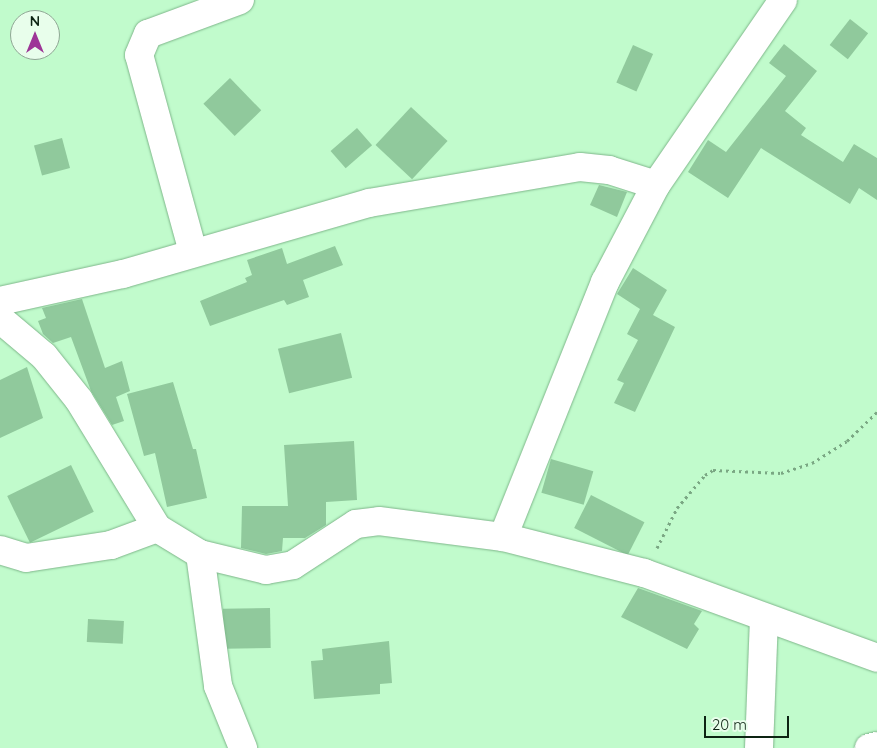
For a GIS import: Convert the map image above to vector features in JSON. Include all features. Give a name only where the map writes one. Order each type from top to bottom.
[{"type":"street","points":[[193,252],[139,55],[148,34],[240,0]]},
{"type":"street","points":[[503,537],[605,282],[656,185],[783,0]]},
{"type":"street","points":[[0,301],[123,274],[193,252],[369,203],[580,167],[609,170],[656,185]]},
{"type":"street","points":[[0,319],[44,356],[79,400],[157,528],[200,554],[266,570],[293,565],[356,524],[379,521],[503,537],[644,573],[764,620],[877,658]]},
{"type":"street","points":[[0,550],[26,558],[111,545],[157,528]]},
{"type":"street","points":[[200,554],[218,686],[243,748]]},
{"type":"street","points":[[759,748],[764,620]]},
{"type":"street","points":[[869,748],[877,746]]},
{"type":"path","points":[[644,573],[677,508],[704,475],[713,470],[781,473],[812,463],[847,441],[877,412]]},
{"type":"building","points":[[850,19],[868,33],[848,59],[830,45]]},
{"type":"building","points":[[784,44],[817,71],[785,111],[806,128],[801,135],[843,162],[854,144],[877,158],[877,200],[859,188],[850,204],[761,148],[728,198],[688,172],[708,140],[726,152],[786,76],[769,63]]},
{"type":"building","points":[[633,45],[653,54],[636,91],[616,82]]},
{"type":"building","points":[[230,78],[261,110],[235,136],[203,104]]},
{"type":"building","points":[[411,107],[448,141],[412,179],[376,145]]},
{"type":"building","points":[[357,128],[372,145],[346,168],[331,151]]},
{"type":"building","points":[[62,138],[70,168],[42,175],[34,146]]},
{"type":"building","points":[[599,185],[627,192],[617,217],[590,205]]},
{"type":"building","points":[[335,246],[343,265],[303,280],[309,297],[287,305],[284,300],[210,326],[200,301],[247,282],[245,278],[252,275],[247,260],[282,248],[287,264]]},
{"type":"building","points":[[633,268],[667,290],[653,315],[675,327],[635,412],[614,403],[624,383],[617,380],[638,340],[627,334],[640,309],[617,294]]},
{"type":"building","points":[[82,299],[105,368],[122,361],[130,391],[116,397],[124,421],[112,425],[91,391],[71,337],[53,343],[43,334],[38,321],[46,318],[42,308]]},
{"type":"building","points":[[341,333],[352,378],[289,393],[278,349]]},
{"type":"building","points":[[27,367],[43,418],[0,438],[0,380]]},
{"type":"building","points":[[173,382],[193,449],[196,449],[207,498],[167,507],[155,453],[144,456],[127,394]]},
{"type":"building","points":[[354,441],[357,500],[326,502],[326,525],[305,538],[283,538],[282,551],[266,554],[241,548],[242,506],[288,506],[284,445]]},
{"type":"building","points":[[551,459],[593,471],[584,505],[541,493]]},
{"type":"building","points":[[71,465],[94,512],[30,543],[7,496]]},
{"type":"building","points":[[591,495],[644,522],[628,555],[574,528]]},
{"type":"building","points":[[638,588],[702,611],[694,624],[699,629],[687,649],[621,617]]},
{"type":"building","points":[[270,608],[271,648],[224,649],[223,609]]},
{"type":"building","points":[[88,619],[124,621],[123,644],[87,642]]},
{"type":"building","points":[[389,641],[392,683],[380,684],[380,694],[314,699],[311,661],[323,660],[322,649]]}]
